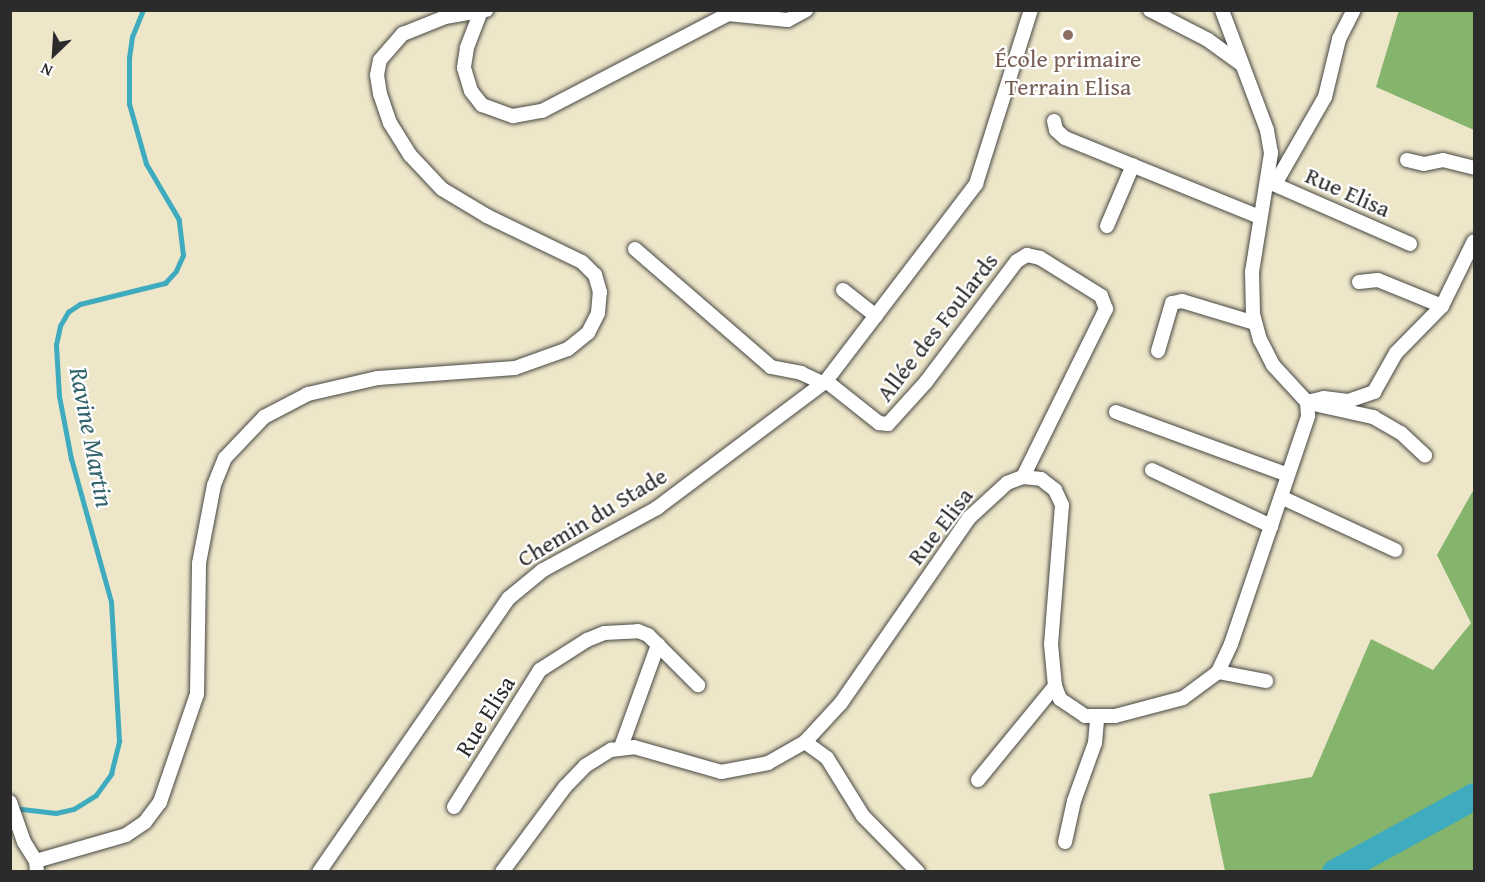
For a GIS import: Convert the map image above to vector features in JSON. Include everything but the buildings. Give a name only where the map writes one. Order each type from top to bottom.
[{"type":"street","points":[[10,802],[24,842],[36,866],[126,835],[146,822],[160,802],[197,694],[199,563],[214,484],[225,458],[264,417],[308,394],[378,378],[515,368],[568,350],[588,333],[598,312],[600,292],[595,275],[582,262],[487,216],[442,189],[410,155],[390,123],[380,94],[377,75],[389,45],[418,26],[486,10]]},
{"type":"street","points":[[481,11],[467,48],[464,68],[471,91],[482,105],[513,116],[542,111],[728,14],[788,20],[806,10]]},
{"type":"street","name":"Chemin du Stade","points":[[318,872],[509,598],[543,570],[657,508],[824,382],[976,184],[987,161],[1031,10]]},
{"type":"street","points":[[1150,10],[1208,40],[1243,67]]},
{"type":"street","name":"Rue Elisa","points":[[1222,10],[1267,130],[1271,153],[1269,182],[1260,217],[1252,272],[1255,323],[1274,365],[1307,402]]},
{"type":"street","points":[[1269,182],[1279,177],[1325,97],[1339,39],[1354,10]]},
{"type":"street","points":[[1054,121],[1056,130],[1065,138],[1260,217]]},
{"type":"street","points":[[1407,160],[1424,164],[1443,160],[1474,168]]},
{"type":"street","points":[[1107,226],[1133,165]]},
{"type":"street","name":"Rue Elisa","points":[[1269,182],[1410,244]]},
{"type":"street","points":[[1307,402],[1324,398],[1348,400],[1374,392],[1396,353],[1442,306],[1474,241]]},
{"type":"street","points":[[635,249],[771,367],[824,382]]},
{"type":"street","name":"Allée des Foulards","points":[[824,382],[879,423],[888,424],[926,382],[1017,261],[1027,255],[1040,258],[1101,296],[1106,309],[1023,477]]},
{"type":"street","points":[[1359,282],[1378,280],[1442,306]]},
{"type":"street","points":[[843,290],[876,316]]},
{"type":"street","points":[[1158,351],[1172,303],[1182,301],[1255,323]]},
{"type":"street","points":[[1307,402],[1373,417],[1401,433],[1425,455]]},
{"type":"street","points":[[1023,477],[1041,479],[1055,490],[1062,505],[1051,644],[1055,686],[1070,709],[1097,718],[1174,701],[1203,687],[1218,672],[1304,435],[1307,402]]},
{"type":"street","points":[[1116,412],[1288,475]]},
{"type":"street","points":[[1152,470],[1271,526]]},
{"type":"street","name":"Rue Elisa","points":[[621,747],[634,747],[720,772],[768,764],[805,742],[841,703],[969,518],[1006,483],[1023,477]]},
{"type":"street","points":[[1281,497],[1395,550]]},
{"type":"street","name":"Rue Elisa","points":[[454,807],[546,664],[604,633],[638,631],[658,645],[698,685]]},
{"type":"street","points":[[502,872],[565,787],[585,766],[621,747],[658,645]]},
{"type":"street","points":[[1218,672],[1266,681]]},
{"type":"street","points":[[978,780],[1055,686]]},
{"type":"street","points":[[1065,842],[1074,801],[1095,743],[1097,718]]},
{"type":"street","points":[[805,742],[826,758],[863,816],[918,872]]},
{"type":"street","points":[[548,789],[565,787]]},
{"type":"green space","points":[[1399,10],[1474,11],[1474,130],[1376,87]]},
{"type":"green space","points":[[1474,489],[1474,871],[1225,871],[1209,794],[1312,777],[1371,639],[1433,670],[1471,623],[1437,555]]},
{"type":"waterway","name":"Ravine Martin","points":[[13,808],[56,813],[74,809],[96,795],[111,774],[119,741],[111,602],[71,459],[59,396],[56,345],[60,326],[68,312],[80,304],[165,283],[176,271],[183,255],[179,220],[146,164],[129,104],[129,58],[132,37],[143,10]]},
{"type":"waterway","points":[[1335,872],[1474,796]]},
{"type":"place","name":"École primaire Terrain Elisa","points":[[1068,35]]}]
